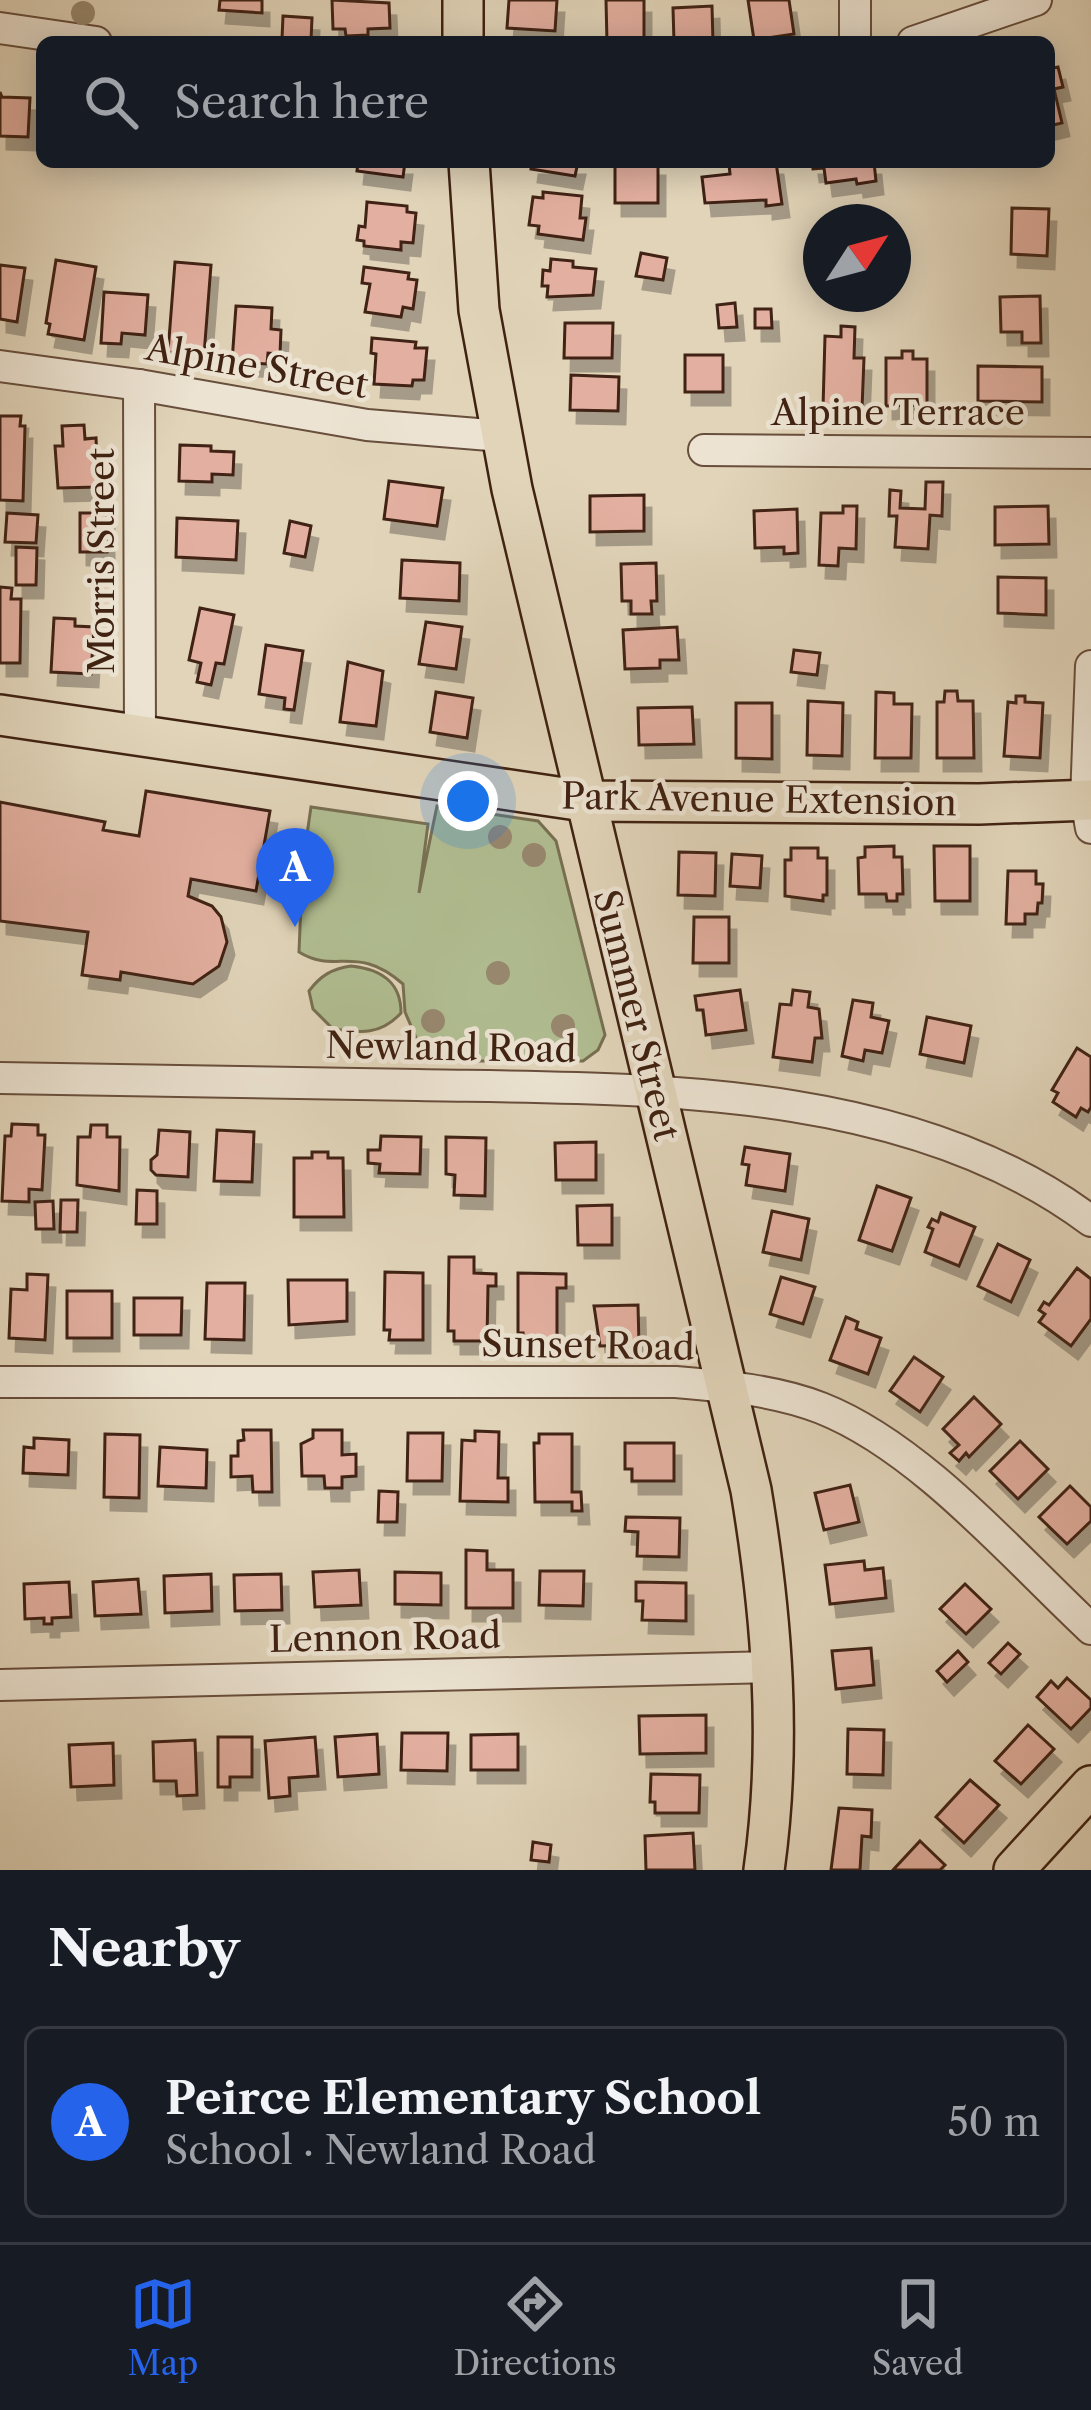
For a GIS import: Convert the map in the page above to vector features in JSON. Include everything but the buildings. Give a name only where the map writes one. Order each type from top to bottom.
[{"type":"main road","points":[[463,0],[463,36]]},
{"type":"main road","name":"Summer Street","points":[[469,168],[479,310],[502,436],[584,801],[728,1386],[761,1548],[773,1667],[772,1787],[764,1870]]},
{"type":"main road","name":"Park Avenue Extension","points":[[0,715],[584,801],[1089,809]]},
{"type":"main road","points":[[1014,1870],[1091,1786]]},
{"type":"street","points":[[855,0],[855,36]]},
{"type":"street","points":[[931,36],[1036,0]]},
{"type":"street","points":[[0,28],[55,36]]},
{"type":"street","name":"Alpine Street","points":[[0,365],[367,425],[502,436]]},
{"type":"street","name":"Morris Street","points":[[139,385],[140,736]]},
{"type":"street","name":"Alpine Terrace","points":[[704,450],[1091,453]]},
{"type":"street","points":[[1089,809],[1091,666]]},
{"type":"street","name":"Newland Road","points":[[0,1078],[656,1089],[802,1106],[895,1128],[992,1165],[1091,1221]]},
{"type":"street","name":"Sunset Road","points":[[0,1382],[676,1382],[728,1386],[818,1407],[895,1449],[1091,1629]]},
{"type":"street","name":"Lennon Road","points":[[0,1685],[773,1667]]},
{"type":"green space","points":[[437,806],[538,821],[556,841],[605,1035],[598,1050],[583,1061],[426,1061],[405,1012],[403,984],[372,965],[324,961],[299,952],[301,904],[297,903],[311,807],[428,824],[419,893]]},
{"type":"green space","points":[[351,966],[387,979],[397,993],[401,1013],[370,1031],[333,1029],[313,1009],[309,991],[327,974]]},
{"type":"place","name":"Peirce Elementary School","points":[[295,927]]}]
